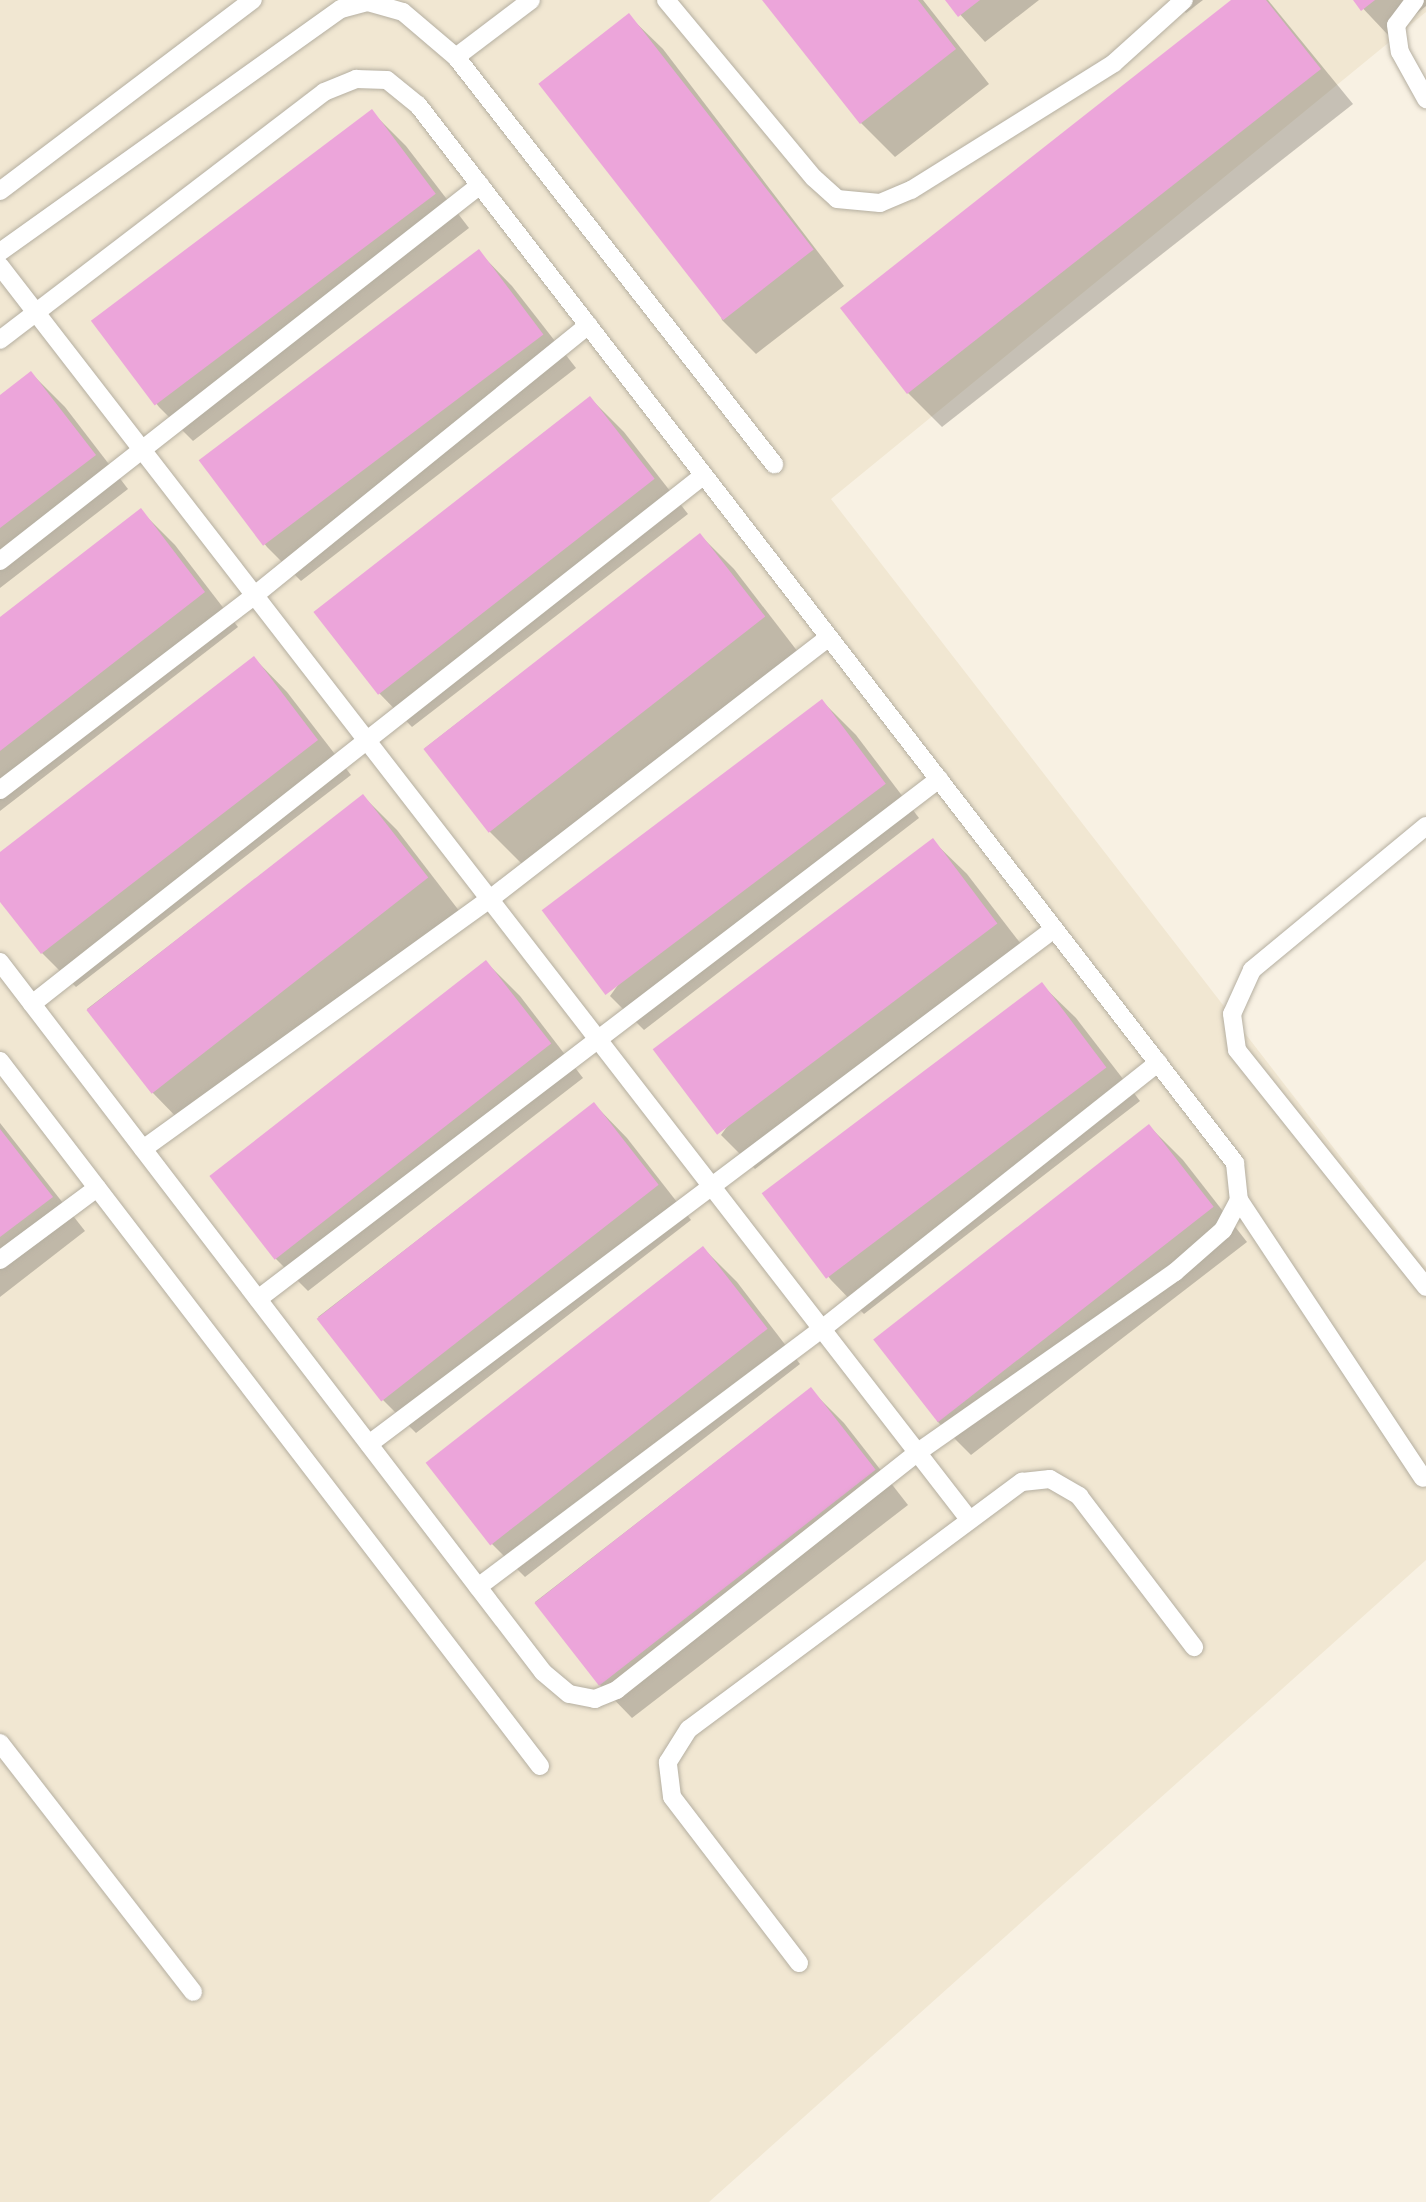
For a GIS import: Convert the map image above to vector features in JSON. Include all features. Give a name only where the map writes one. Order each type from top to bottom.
[{"type":"lane","points":[[0,191],[253,0]]},
{"type":"lane","points":[[456,57],[530,0]]},
{"type":"lane","points":[[666,0],[814,178],[837,199],[880,203],[911,190],[1114,63],[1184,0]]},
{"type":"lane","points":[[1415,0],[1396,25],[1400,52],[1426,99]]},
{"type":"lane","points":[[0,252],[341,9],[367,1],[403,12],[456,57],[774,464]]},
{"type":"lane","points":[[0,340],[324,92],[356,79],[387,80],[418,105],[1236,1163],[1239,1200],[1423,1478]]},
{"type":"lane","points":[[0,561],[480,185]]},
{"type":"lane","points":[[0,266],[968,1518]]},
{"type":"lane","points":[[0,790],[255,595],[588,325]]},
{"type":"lane","points":[[32,1004],[704,475]]},
{"type":"lane","points":[[143,1149],[489,899],[829,637]]},
{"type":"lane","points":[[258,1299],[600,1042],[939,779]]},
{"type":"lane","points":[[1426,826],[1252,970],[1232,1014],[1237,1050],[1426,1287]]},
{"type":"lane","points":[[369,1444],[1054,929]]},
{"type":"lane","points":[[0,962],[542,1672],[569,1694],[595,1699],[617,1690],[918,1452],[1175,1272],[1223,1230],[1239,1200]]},
{"type":"lane","points":[[0,1061],[540,1766]]},
{"type":"lane","points":[[478,1587],[822,1329],[1158,1063]]},
{"type":"lane","points":[[0,1260],[97,1188]]},
{"type":"lane","points":[[799,1963],[672,1797],[668,1762],[689,1729],[968,1518],[1022,1482],[1050,1479],[1079,1496],[1194,1647]]},
{"type":"lane","points":[[0,1743],[193,1992]]},
{"type":"shaded area","points":[[0,0],[1426,0],[1426,12],[831,499],[1426,1267],[1426,1560],[709,2202],[0,2202]]},
{"type":"building","points":[[762,0],[918,0],[956,49],[860,124]]},
{"type":"building","points":[[945,0],[980,0],[958,17]]},
{"type":"building","points":[[1231,0],[1266,0],[1321,69],[907,394],[840,308]]},
{"type":"building","points":[[1353,0],[1375,0],[1361,11]]},
{"type":"building","points":[[629,13],[814,249],[723,320],[538,84]]},
{"type":"building","points":[[372,109],[436,194],[155,405],[91,321]]},
{"type":"building","points":[[479,249],[543,334],[263,546],[199,460]]},
{"type":"building","points":[[31,371],[96,455],[0,528],[0,395]]},
{"type":"building","points":[[590,396],[655,479],[378,695],[313,612]]},
{"type":"building","points":[[141,508],[205,592],[0,751],[0,617]]},
{"type":"building","points":[[700,533],[765,617],[489,833],[423,749]]},
{"type":"building","points":[[254,656],[318,740],[41,954],[0,902],[0,852]]},
{"type":"building","points":[[822,699],[886,784],[605,995],[542,910]]},
{"type":"building","points":[[363,794],[428,878],[152,1094],[86,1010]]},
{"type":"building","points":[[933,838],[997,923],[717,1135],[653,1049]]},
{"type":"building","points":[[486,960],[551,1044],[275,1260],[209,1176]]},
{"type":"building","points":[[1042,982],[1106,1067],[826,1279],[762,1193]]},
{"type":"building","points":[[594,1102],[659,1185],[381,1401],[317,1319]]},
{"type":"building","points":[[1149,1124],[1214,1207],[938,1422],[873,1339]]},
{"type":"building","points":[[0,1129],[53,1197],[0,1237]]},
{"type":"building","points":[[703,1246],[768,1329],[490,1545],[426,1463]]},
{"type":"building","points":[[811,1387],[876,1470],[599,1686],[534,1603]]}]
